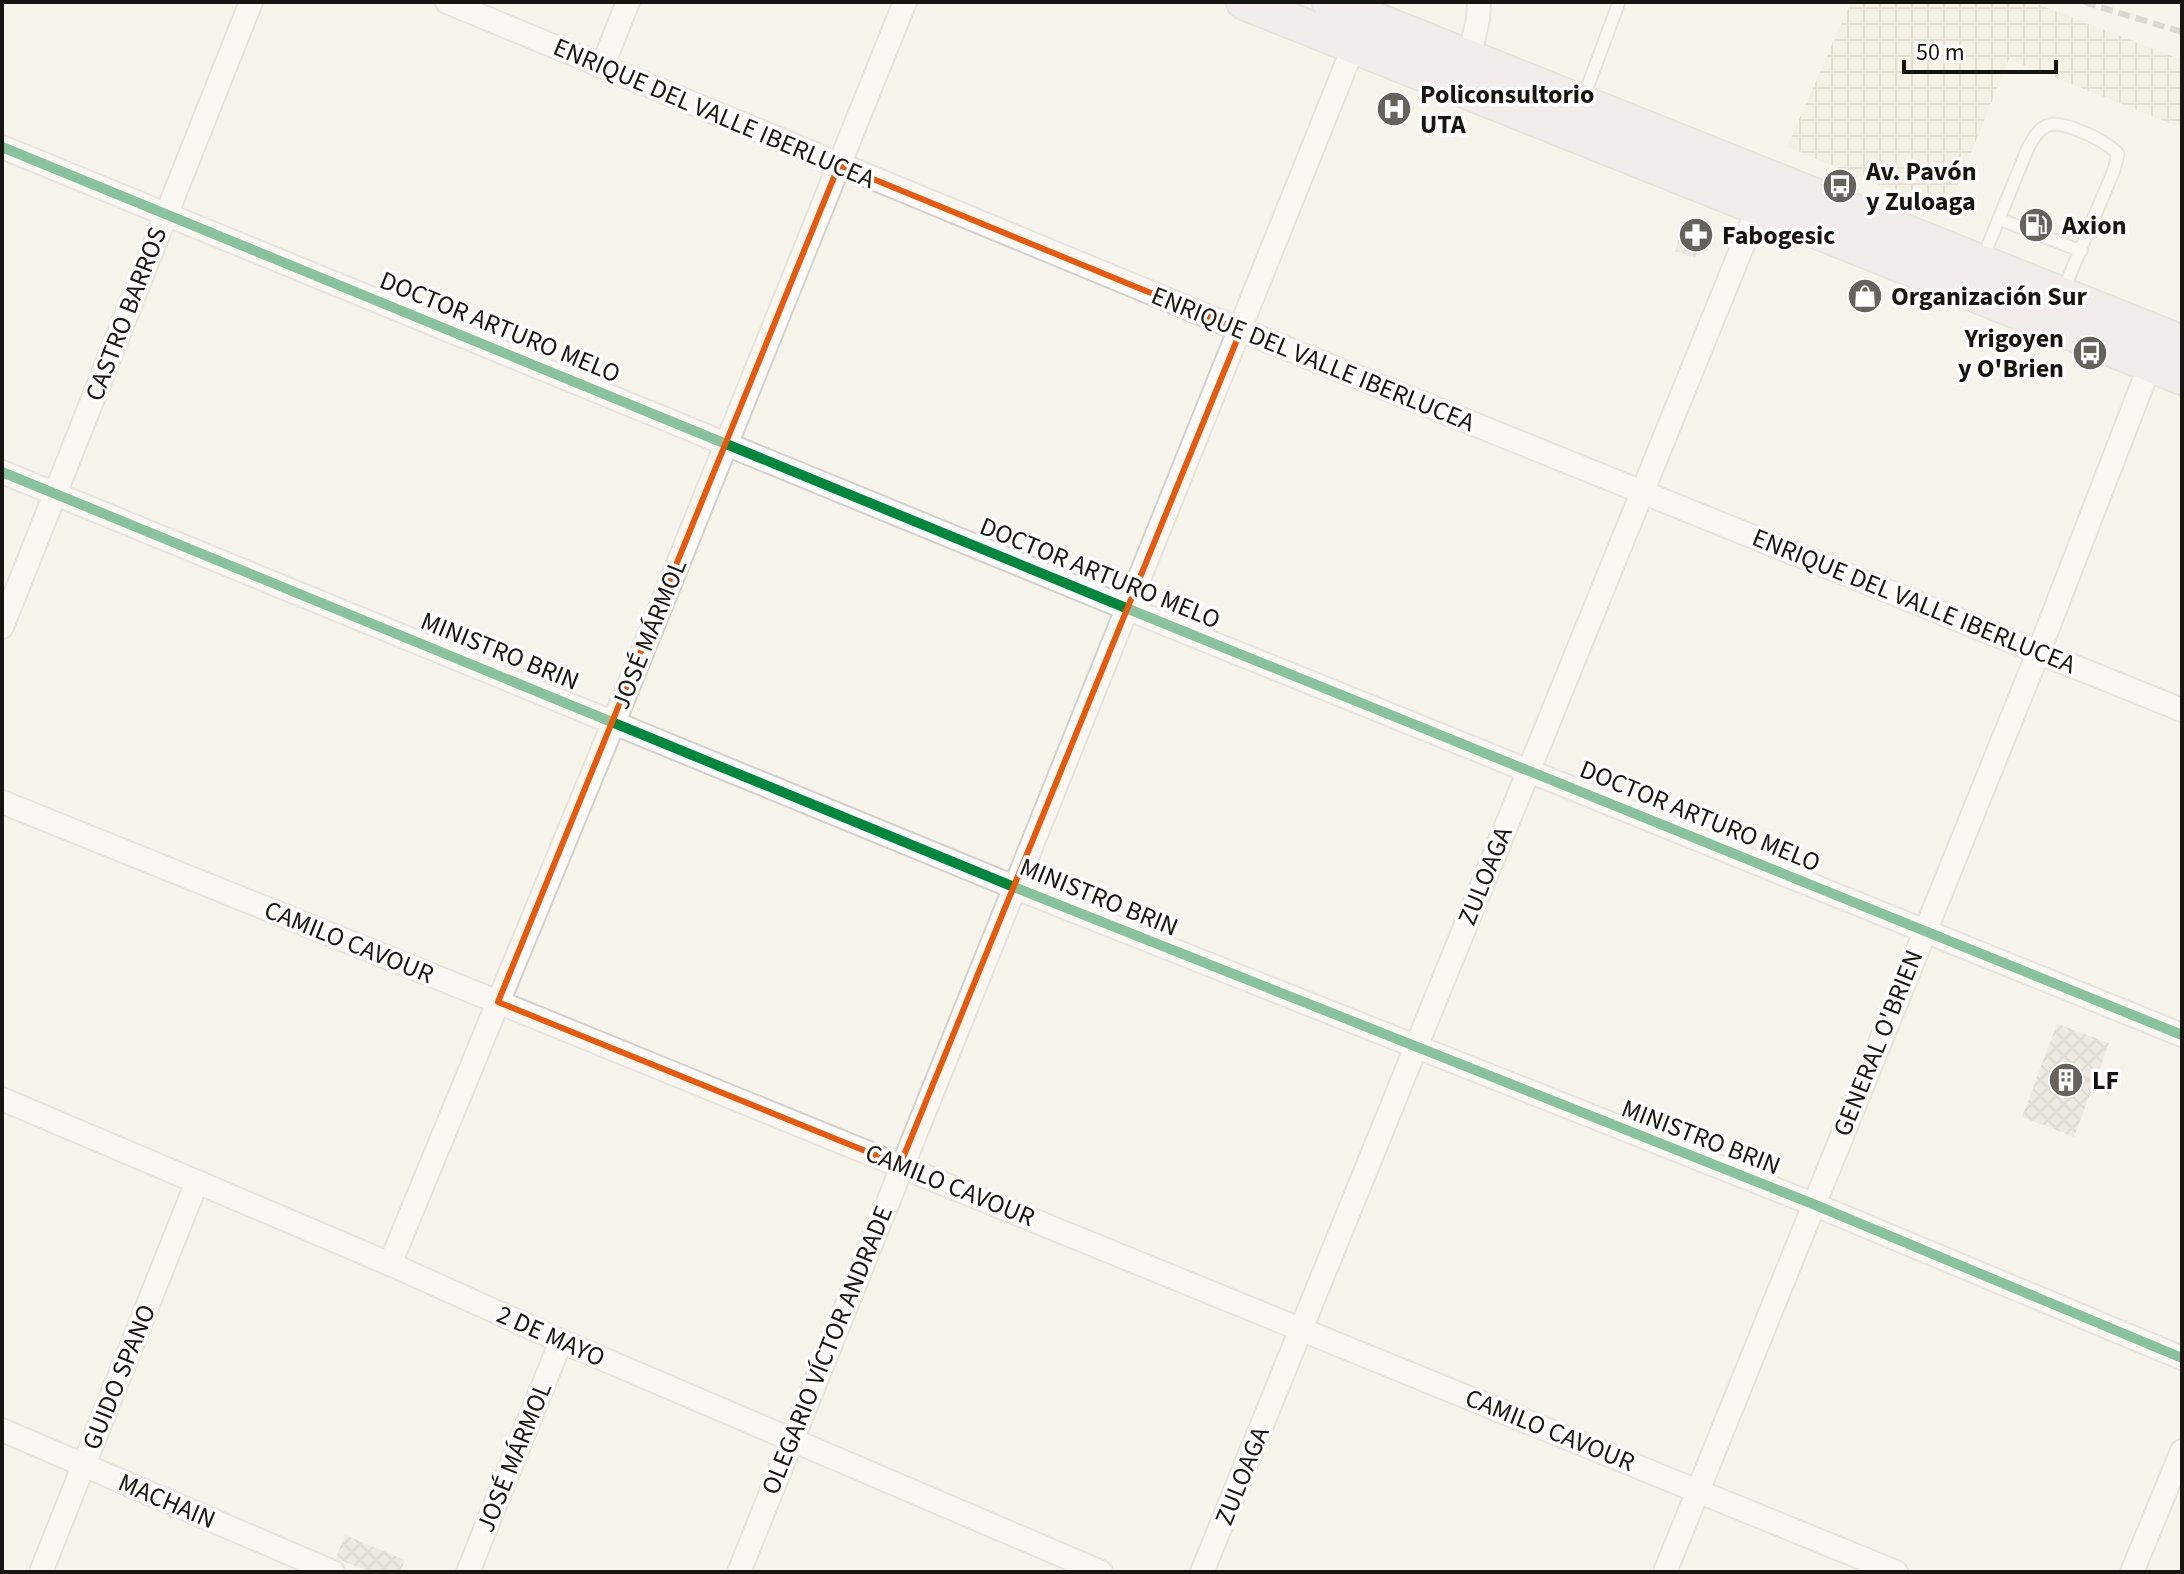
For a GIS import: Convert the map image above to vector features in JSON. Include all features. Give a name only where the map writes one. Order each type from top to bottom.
[{"type":"main road","points":[[1244,2],[1469,59],[1582,104],[1764,194],[1981,264],[2061,295],[2169,355]]},
{"type":"main road","points":[[1330,2],[1360,32],[2169,355]]},
{"type":"street","name":"CASTRO BARROS","points":[[2,627],[251,2]]},
{"type":"street","name":"ENRIQUE DEL VALLE IBERLUCEA","points":[[447,2],[1241,330],[2182,710]]},
{"type":"street","points":[[602,67],[628,2]]},
{"type":"street","name":"JOSÉ MÁRMOL","points":[[390,1264],[614,722],[905,2]]},
{"type":"street","points":[[1469,59],[1479,2]]},
{"type":"street","name":"OLEGARIO VÍCTOR ANDRADE","points":[[739,1572],[900,1165],[1360,32]]},
{"type":"street","name":"DOCTOR ARTURO MELO","points":[[2,147],[1126,608],[2182,1035]]},
{"type":"street","name":"ZULOAGA","points":[[1202,1572],[1764,194]]},
{"type":"street","name":"GENERAL O'BRIEN","points":[[1665,1572],[1923,931],[2039,651],[2169,355]]},
{"type":"street","name":"MINISTRO BRIN","points":[[2,472],[1014,887],[1813,1204],[2182,1358]]},
{"type":"street","name":"CAMILO CAVOUR","points":[[2,802],[1896,1572]]},
{"type":"street","name":"2 DE MAYO","points":[[2,1099],[1101,1572]]},
{"type":"street","name":"GUIDO SPANO","points":[[41,1572],[197,1182]]},
{"type":"street","name":"JOSÉ MÁRMOL","points":[[468,1572],[561,1341]]},
{"type":"street","name":"MACHAIN","points":[[2,1430],[333,1572]]},
{"type":"street","points":[[2132,1572],[2182,1451]]},
{"type":"lane","points":[[1582,104],[1619,2]]},
{"type":"lane","points":[[1981,264],[2028,148],[2038,132],[2048,125],[2062,124],[2111,146],[2118,154],[2061,295]]},
{"type":"lane","points":[[1999,219],[2081,251]]},
{"type":"highlighted area","points":[[839,165],[1241,330],[900,1165],[498,1002]]},
{"type":"shaded area","points":[[1851,2],[2032,2],[2182,60],[2182,128],[2009,59],[1947,212],[1787,147]]},
{"type":"building","points":[[1684,224],[1699,229],[1703,239],[1695,258],[1675,251]]},
{"type":"building","name":"LF","points":[[2057,1024],[2109,1043],[2074,1137],[2022,1117]]},
{"type":"building","points":[[345,1535],[405,1560],[400,1572],[370,1572],[336,1558]]},
{"type":"railway","points":[[2084,2],[2182,32]]},
{"type":"cycle path","points":[[2,147],[1126,608],[2182,1035]]},
{"type":"cycle path","points":[[2,472],[1014,887],[1813,1204],[2182,1358]]},
{"type":"place","name":"Policonsultorio UTA","points":[[1394,109]]},
{"type":"place","name":"Av. Pavón y Zuloaga","points":[[1840,186]]},
{"type":"place","name":"Axion","points":[[2036,225]]},
{"type":"place","name":"Fabogesic","points":[[1696,235]]},
{"type":"place","name":"Organización Sur","points":[[1865,296]]},
{"type":"place","name":"Yrigoyen y O'Brien","points":[[2090,353]]},
{"type":"place","name":"LF","points":[[2066,1080]]}]
